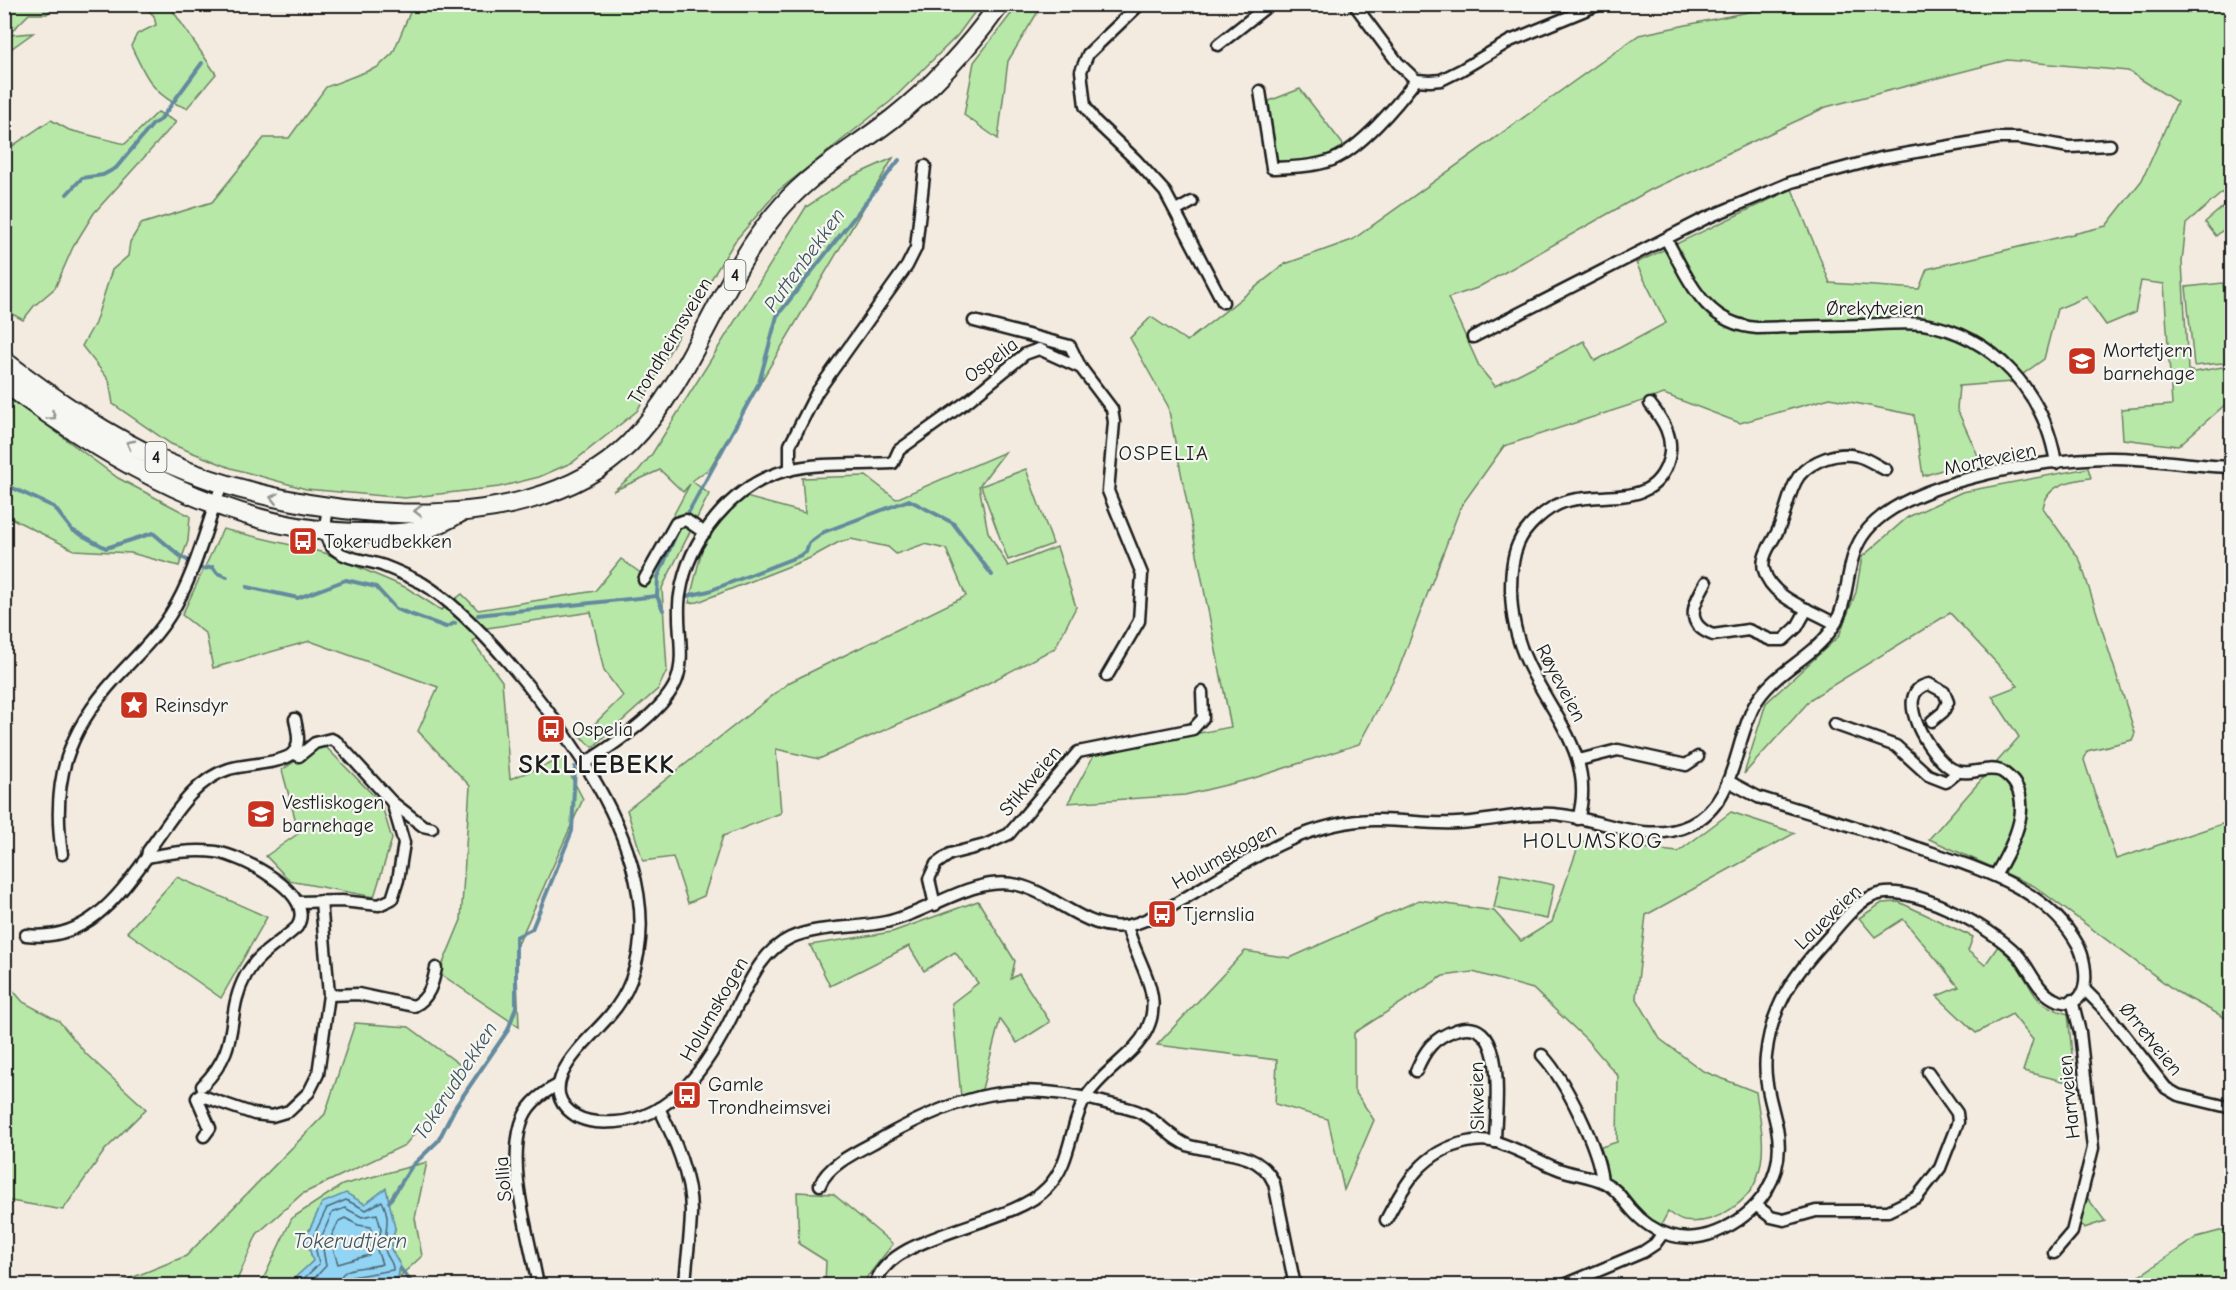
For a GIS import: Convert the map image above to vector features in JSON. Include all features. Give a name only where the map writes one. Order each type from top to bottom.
[{"type":"highway","name":"Trondheimsveien","points":[[4,382],[64,424],[170,485],[266,520],[326,532],[375,534],[424,529],[463,512],[510,503],[561,488],[598,468],[629,444],[662,402],[750,251],[778,210],[817,175],[918,97],[968,47],[1000,4]]},
{"type":"highway","name":"Trondheimsveien","points":[[4,361],[64,405],[114,436],[166,462],[222,484],[257,494],[328,507],[463,512]]},
{"type":"street","points":[[1140,4],[1088,54],[1081,71],[1080,87],[1085,106],[1095,121],[1152,177],[1176,211],[1223,302]]},
{"type":"street","points":[[1218,45],[1270,4]]},
{"type":"street","points":[[1354,4],[1398,63],[1416,80],[1441,80],[1510,41],[1600,4]]},
{"type":"street","points":[[1260,91],[1272,168],[1316,165],[1334,159],[1392,112],[1416,80]]},
{"type":"street","points":[[1473,337],[1666,238],[1774,189],[1881,158],[2003,138],[2069,147],[2110,144]]},
{"type":"street","points":[[790,470],[790,445],[817,392],[907,266],[916,248],[925,166]]},
{"type":"street","points":[[1176,211],[1192,202]]},
{"type":"street","name":"Ørekytveien","points":[[1666,238],[1704,302],[1720,318],[1737,325],[1757,328],[1911,323],[1946,330],[1973,342],[2005,364],[2030,394],[2048,430],[2056,463]]},
{"type":"street","points":[[974,321],[1071,346],[1081,368]]},
{"type":"street","name":"Ospelia","points":[[585,764],[651,712],[672,689],[681,662],[678,620],[681,589],[689,563],[705,533],[722,511],[744,492],[770,477],[790,470],[893,463],[899,450],[969,400],[1026,354],[1039,349],[1081,368],[1112,409],[1114,422],[1108,491],[1142,574],[1139,621],[1107,676]]},
{"type":"street","name":"Røyeveien","points":[[1583,820],[1579,760],[1522,651],[1511,604],[1512,563],[1518,543],[1526,530],[1557,505],[1572,500],[1631,495],[1644,491],[1653,484],[1667,463],[1670,441],[1666,427],[1650,404]]},
{"type":"street","points":[[1835,624],[1807,609],[1773,586],[1764,571],[1763,558],[1778,530],[1799,476],[1818,461],[1845,455],[1857,456],[1886,470]]},
{"type":"street","name":"Morteveien","points":[[1583,820],[1647,833],[1676,830],[1707,813],[1717,802],[1728,781],[1748,720],[1761,694],[1778,676],[1821,643],[1835,624],[1845,604],[1857,546],[1878,520],[1922,495],[1968,478],[2056,463],[2115,457],[2232,466]]},
{"type":"street","points":[[62,854],[58,830],[59,785],[70,745],[87,713],[150,643],[179,599],[222,484]]},
{"type":"street","points":[[328,507],[326,532],[329,543],[340,553],[386,567],[415,580],[459,611],[514,671],[585,764],[616,824],[632,866],[640,913],[639,943],[634,969],[620,1002],[566,1065],[558,1085],[559,1096],[567,1109],[586,1120],[611,1123],[631,1120],[659,1108],[674,1142],[689,1192],[691,1213],[685,1286]]},
{"type":"street","points":[[644,580],[676,523],[686,520],[705,533]]},
{"type":"street","points":[[1706,582],[1695,601],[1693,610],[1699,626],[1713,635],[1748,630],[1771,640],[1783,640],[1797,627],[1807,609]]},
{"type":"street","points":[[1932,721],[1943,712],[1948,702],[1944,692],[1929,684],[1919,688],[1914,699],[1919,730],[1933,754],[1958,772],[1967,773],[1991,769],[2001,771],[2011,778],[2020,794],[2021,808],[2018,827],[1995,876]]},
{"type":"street","name":"Stikkveien","points":[[935,905],[929,879],[933,868],[941,860],[955,852],[994,842],[1009,834],[1078,752],[1193,729],[1203,718],[1202,692]]},
{"type":"street","points":[[26,935],[50,936],[86,925],[110,906],[147,857],[148,851],[202,784],[226,770],[283,759],[293,753],[298,740],[295,719]]},
{"type":"street","points":[[1834,724],[1896,746],[1928,776],[1939,781],[1951,780],[1958,772]]},
{"type":"street","points":[[293,753],[299,756],[315,743],[332,739],[392,802],[423,826],[432,828]]},
{"type":"street","points":[[1579,760],[1618,750],[1686,765],[1698,757]]},
{"type":"street","points":[[1728,781],[1758,797],[1873,832],[1995,876],[2029,896],[2066,927],[2086,965],[2088,977],[2084,989],[2072,1000]]},
{"type":"street","points":[[298,902],[321,901],[379,905],[392,899],[398,880],[404,843],[392,802]]},
{"type":"street","name":"Holumskogen","points":[[659,1108],[676,1096],[702,1068],[730,1022],[756,970],[778,946],[809,932],[887,922],[982,887],[1014,885],[1032,890],[1095,922],[1114,927],[1127,926],[1168,908],[1276,846],[1330,826],[1377,820],[1455,824],[1542,814],[1583,820]]},
{"type":"street","points":[[147,857],[190,851],[219,853],[256,868],[281,885],[298,902],[302,916],[297,927],[258,957],[246,975],[240,991],[227,1052],[219,1066],[202,1086]]},
{"type":"street","name":"Laueveien","points":[[1602,1181],[1615,1190],[1641,1220],[1663,1233],[1684,1238],[1711,1234],[1729,1226],[1758,1206],[1772,1183],[1779,1150],[1765,1065],[1775,1011],[1796,973],[1869,897],[1887,891],[1908,894],[1972,922],[1990,932],[2018,955],[2048,994],[2057,1000],[2072,1000]]},
{"type":"street","points":[[204,1136],[210,1128],[197,1098],[199,1095],[254,1114],[272,1116],[289,1111],[303,1100],[318,1074],[329,995],[321,901]]},
{"type":"street","points":[[874,1286],[876,1278],[889,1260],[917,1245],[1023,1206],[1048,1188],[1065,1160],[1085,1098],[1135,1047],[1146,1030],[1152,1013],[1150,983],[1127,926]]},
{"type":"street","points":[[329,995],[358,994],[414,1005],[425,999],[436,968]]},
{"type":"street","name":"Ørretveien","points":[[2084,989],[2104,1009],[2166,1088],[2182,1097],[2232,1108]]},
{"type":"street","name":"Harrveien","points":[[2054,1253],[2072,1232],[2093,1148],[2080,1032],[2072,1000]]},
{"type":"street","name":"Sikveien","points":[[1416,1071],[1426,1047],[1442,1035],[1460,1029],[1485,1035],[1492,1042],[1495,1059],[1495,1142]]},
{"type":"street","points":[[1542,1055],[1568,1091],[1597,1158],[1602,1181]]},
{"type":"street","points":[[1758,1206],[1771,1217],[1784,1220],[1816,1211],[1888,1211],[1911,1202],[1935,1177],[1958,1122],[1956,1113],[1928,1072]]},
{"type":"street","name":"Sollia","points":[[538,1286],[525,1221],[518,1169],[518,1141],[521,1124],[530,1107],[543,1093],[558,1085]]},
{"type":"street","points":[[820,1185],[830,1171],[901,1127],[980,1096],[1027,1089],[1085,1098],[1141,1113],[1180,1142],[1238,1155],[1265,1170],[1274,1183],[1295,1286]]},
{"type":"street","name":"Sikveien","points":[[1386,1220],[1404,1184],[1424,1161],[1457,1144],[1483,1140],[1495,1142],[1568,1173],[1602,1181]]},
{"type":"street","points":[[1562,1286],[1643,1252],[1655,1244],[1663,1233]]},
{"type":"green space","points":[[5,4],[54,5],[47,14],[29,14],[8,35],[33,33],[5,53]]},
{"type":"green space","points":[[421,4],[980,5],[957,36],[891,101],[778,191],[735,241],[695,305],[637,411],[573,462],[539,477],[499,487],[405,498],[306,489],[231,468],[171,444],[113,404],[109,380],[82,346],[95,323],[112,270],[128,256],[130,242],[141,224],[212,202],[264,138],[289,138],[326,87],[378,67],[393,53],[411,10]]},
{"type":"green space","points":[[143,5],[169,5],[216,74],[187,108],[176,104],[158,92],[146,76],[131,46],[137,34],[156,25],[154,16]]},
{"type":"green space","points":[[1018,5],[1042,5],[1008,61],[998,139],[964,115],[974,62]]},
{"type":"green space","points":[[1781,5],[2231,5],[2231,185],[2186,224],[2182,262],[2188,370],[2195,372],[2222,367],[2231,377],[2231,397],[2228,402],[2178,446],[2123,439],[2121,409],[2172,405],[2164,284],[2141,281],[2135,313],[2106,325],[2086,297],[2057,309],[2044,359],[2012,382],[1959,386],[1957,409],[1979,458],[1923,476],[1914,415],[1830,398],[1740,423],[1664,394],[1504,446],[1461,506],[1398,671],[1359,744],[1251,779],[1185,795],[1068,803],[1095,753],[1231,727],[1168,406],[1130,338],[1151,317],[1187,341],[1285,264],[1352,240],[1639,35]],"holes":[[[2007,60],[2128,71],[2177,102],[2142,180],[2106,226],[1927,269],[1919,289],[1830,283],[1792,189],[1636,263],[1666,323],[1595,361],[1584,341],[1495,386],[1480,368],[1448,298],[1477,288],[1650,190],[1826,107]]]},
{"type":"green space","points":[[1300,89],[1345,147],[1318,159],[1276,162],[1269,101]]},
{"type":"green space","points":[[158,112],[176,122],[94,213],[73,247],[55,288],[34,306],[23,320],[5,310],[5,151],[51,120],[69,130],[125,144]]},
{"type":"green space","points":[[893,158],[710,468],[692,481],[709,494],[662,588],[667,670],[658,689],[593,747],[581,737],[623,696],[604,671],[591,612],[487,628],[473,642],[502,681],[510,779],[562,759],[583,799],[516,949],[519,1027],[439,973],[461,920],[470,786],[418,731],[438,687],[310,641],[213,668],[206,634],[182,615],[223,529],[325,553],[407,588],[441,610],[462,594],[478,610],[595,591],[621,559],[642,574],[690,484],[683,492],[660,470],[613,491],[638,471],[652,454],[806,207],[853,176]]},
{"type":"green space","points":[[2224,206],[2231,214],[2231,223],[2216,236],[2205,222]]},
{"type":"green space","points":[[2223,283],[2231,362],[2194,366],[2186,287]]},
{"type":"green space","points":[[5,394],[118,478],[190,516],[188,541],[179,566],[131,553],[74,550],[5,515]]},
{"type":"green space","points":[[1005,452],[979,486],[988,532],[1008,566],[1057,547],[1076,607],[1055,648],[975,690],[819,759],[776,749],[781,813],[723,836],[704,896],[688,903],[673,857],[643,861],[627,810],[790,682],[966,596],[946,549],[924,544],[896,554],[888,547],[851,539],[839,542],[810,558],[698,602],[689,603],[703,545],[721,514],[746,497],[805,513],[802,478],[866,476],[896,499]]},
{"type":"green space","points":[[2088,468],[2091,478],[2068,482],[2054,489],[2045,500],[2043,508],[2080,560],[2135,733],[2132,740],[2087,751],[2084,760],[2116,859],[2231,821],[2231,1021],[2177,992],[2034,886],[1929,839],[2019,737],[1992,696],[2018,686],[1950,613],[1812,698],[1744,774],[1766,703],[1839,636],[1856,592],[1862,557],[1908,517],[1962,492]]},
{"type":"green space","points":[[1026,469],[1053,544],[1008,560],[981,486]]},
{"type":"green space","points":[[322,743],[381,803],[392,839],[374,897],[290,881],[266,856],[299,833],[282,770]]},
{"type":"green space","points":[[1731,812],[1795,833],[1646,915],[1636,997],[1660,1039],[1703,1071],[1756,1092],[1762,1144],[1758,1175],[1747,1195],[1718,1216],[1695,1222],[1678,1219],[1668,1212],[1658,1231],[1611,1184],[1595,1149],[1617,1142],[1618,1076],[1586,1039],[1533,989],[1473,972],[1443,976],[1354,1033],[1354,1090],[1374,1120],[1344,1190],[1328,1119],[1275,1104],[1277,1060],[1157,1045],[1245,951],[1290,958],[1419,900],[1494,911],[1521,941],[1552,922],[1580,841],[1678,852]]},
{"type":"green space","points":[[1501,874],[1554,885],[1547,919],[1494,908]]},
{"type":"green space","points":[[177,877],[267,917],[221,998],[127,932]]},
{"type":"green space","points":[[978,901],[1015,961],[1011,979],[1019,974],[1050,1022],[1017,1043],[1000,1019],[982,1089],[961,1097],[952,1003],[978,983],[955,952],[924,971],[909,946],[830,986],[810,945],[892,932]]},
{"type":"green space","points":[[1899,902],[1973,937],[1968,951],[1985,965],[1998,946],[2016,964],[2041,1002],[2068,1014],[2075,1084],[2023,1071],[2033,1040],[2012,1014],[1976,1033],[1937,996],[1959,987],[1903,919],[1875,937],[1859,918],[1882,903]]},
{"type":"green space","points":[[11,988],[23,1002],[59,1021],[86,1054],[146,1109],[105,1150],[63,1210],[5,1200],[4,992]]},
{"type":"green space","points":[[355,1023],[409,1027],[467,1070],[405,1145],[302,1194],[257,1234],[235,1285],[114,1285],[186,1256],[325,1114]]},
{"type":"green space","points":[[427,1162],[415,1218],[422,1256],[398,1278],[400,1265],[391,1249],[395,1228],[365,1204],[322,1203],[306,1237],[313,1261],[288,1285],[299,1285],[260,1286],[292,1218],[342,1185]]},
{"type":"green space","points":[[797,1192],[833,1194],[893,1244],[867,1277],[866,1285],[825,1285],[826,1261],[799,1244]]},
{"type":"green space","points":[[2086,1196],[2105,1221],[2084,1228],[2080,1222]]},
{"type":"green space","points":[[2231,1228],[2231,1285],[2126,1285],[2197,1237]]},
{"type":"water","name":"Tokerudtjern","points":[[386,1188],[395,1228],[391,1249],[400,1265],[398,1278],[346,1285],[287,1285],[313,1261],[306,1237],[322,1203],[346,1193],[365,1204]]},
{"type":"waterway","points":[[67,194],[82,178],[103,175],[116,168],[153,124],[160,120],[202,63]]},
{"type":"waterway","name":"Puttenbekken","points":[[687,515],[759,383],[777,316],[899,160]]},
{"type":"waterway","name":"Tokerudbekken","points":[[4,484],[54,507],[72,530],[106,548],[153,533],[180,556],[203,569],[213,567],[217,573],[227,577]]},
{"type":"waterway","points":[[687,596],[709,591],[799,556],[806,552],[809,543],[824,532],[909,500],[953,523],[992,575]]},
{"type":"waterway","name":"Puttenbekken","points":[[657,596],[658,577],[680,525]]},
{"type":"waterway","name":"Tokerudbekken","points":[[247,587],[298,598],[346,580],[376,587],[396,609],[446,627],[455,623]]},
{"type":"waterway","name":"Tokerudbekken","points":[[478,615],[657,596],[663,610]]},
{"type":"waterway","name":"Tokerudbekken","points":[[389,1202],[412,1166],[438,1141],[456,1106],[508,1030],[516,1007],[516,937],[532,929],[572,831],[575,767]]},
{"type":"waterway","points":[[400,1268],[414,1286]]},
{"type":"place","name":"Mortetjern barnehage","points":[[2082,361]]},
{"type":"place","name":"Tokerudbekken","points":[[303,541]]},
{"type":"place","name":"Reinsdyr","points":[[134,705]]},
{"type":"place","name":"Ospelia","points":[[551,729]]},
{"type":"place","name":"Vestliskogen barnehage","points":[[261,814]]},
{"type":"place","name":"Tjernslia","points":[[1162,914]]},
{"type":"place","name":"Gamle Trondheimsvei","points":[[687,1095]]},
{"type":"district","name":"OSPELIA","points":[[1164,453]]},
{"type":"district","name":"SKILLEBEKK","points":[[597,765]]},
{"type":"district","name":"HOLUMSKOG","points":[[1593,841]]}]
